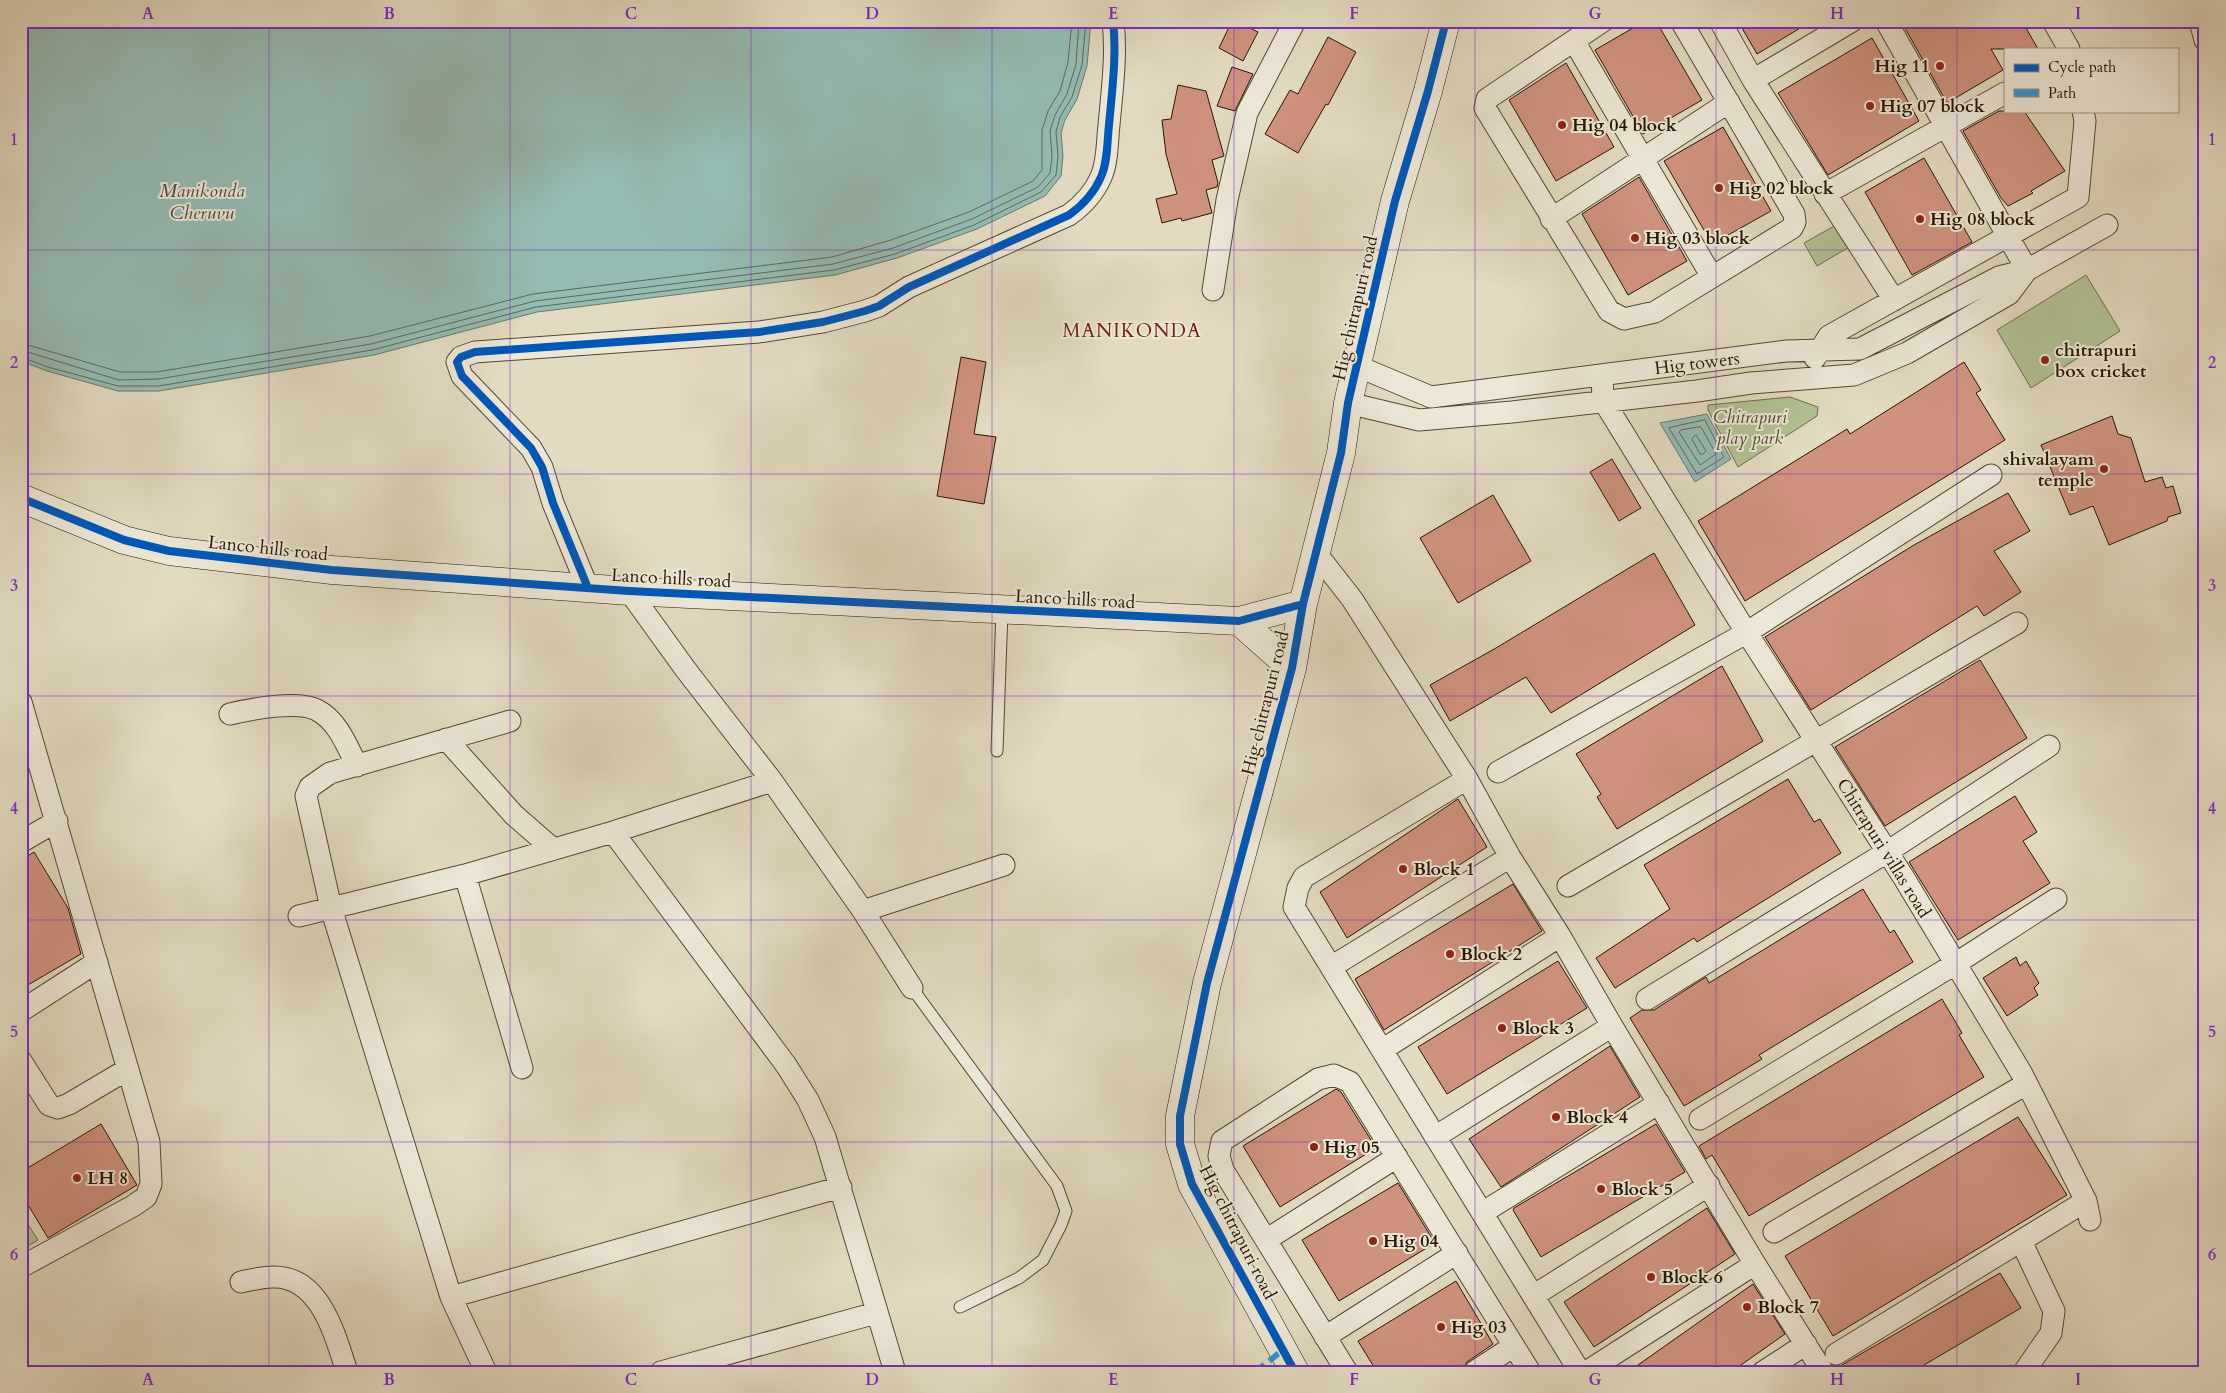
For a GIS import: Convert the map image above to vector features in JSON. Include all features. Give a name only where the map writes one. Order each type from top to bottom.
[{"type":"street","points":[[588,588],[552,503],[542,467],[531,448],[462,376],[457,362],[461,357],[475,352],[759,332],[822,322],[872,308],[908,287],[1069,215],[1088,200],[1101,177],[1108,148],[1113,77],[1113,21]]},
{"type":"street","points":[[1213,290],[1227,200],[1247,113],[1295,21]]},
{"type":"street","name":"Hig chitrapuri road","points":[[1295,1372],[1192,1184],[1180,1144],[1180,1116],[1207,983],[1292,668],[1303,604],[1341,453],[1348,403],[1395,201],[1428,91],[1446,21]]},
{"type":"street","points":[[1603,21],[1487,99],[1485,108],[1551,220],[1609,311],[1624,319],[1655,312],[1792,228],[1795,222],[1794,214],[1681,21]]},
{"type":"street","points":[[1720,21],[1753,80],[1894,300]]},
{"type":"street","points":[[1753,80],[1852,21]]},
{"type":"street","points":[[1886,21],[2026,270]]},
{"type":"street","points":[[2053,21],[2068,48]]},
{"type":"street","points":[[2200,21],[2205,40]]},
{"type":"street","points":[[1574,41],[1641,159],[1712,277]]},
{"type":"street","points":[[1825,194],[2004,94]]},
{"type":"street","points":[[1551,220],[1728,102]]},
{"type":"street","points":[[1799,378],[1822,350],[1829,336],[2078,197],[2085,121],[2083,112]]},
{"type":"street","points":[[1348,403],[1419,420],[1512,412],[1799,378],[1854,375],[1907,353],[2009,294],[2026,270],[2107,225]]},
{"type":"street","name":"Hig towers","points":[[1357,366],[1431,397],[1786,352],[1860,349],[1999,277],[2026,270]]},
{"type":"street","points":[[1602,375],[1603,400]]},
{"type":"street","name":"Chitrapuri villas road","points":[[1603,400],[1746,633],[1956,964],[2026,1084],[2088,1210],[2020,1241]]},
{"type":"street","points":[[1498,772],[1746,633],[1991,475]]},
{"type":"street","name":"Lanco hills road","points":[[21,498],[124,540],[169,551],[332,570],[629,591],[1239,621],[1303,604]]},
{"type":"street","points":[[1316,553],[1352,599],[1468,779],[1510,857],[1560,936],[1755,1264],[1823,1372]]},
{"type":"street","points":[[629,591],[686,670],[772,781],[863,911],[912,988]]},
{"type":"street","points":[[1239,621],[1292,668]]},
{"type":"street","points":[[1568,886],[2017,623]]},
{"type":"street","points":[[21,702],[149,1142],[151,1184],[146,1197],[21,1267]]},
{"type":"street","points":[[230,714],[251,710],[299,706],[317,710],[332,722],[343,737],[357,766]]},
{"type":"street","points":[[486,1372],[451,1297],[331,908],[306,796],[310,787],[330,773],[510,720]]},
{"type":"street","points":[[446,739],[514,815],[553,849]]},
{"type":"street","points":[[1647,999],[1886,852],[2049,746]]},
{"type":"street","points":[[1468,779],[1304,877],[1298,888],[1294,908],[1580,1372]]},
{"type":"street","points":[[299,916],[465,875],[613,832],[772,781]]},
{"type":"street","points":[[21,842],[57,821]]},
{"type":"street","points":[[613,832],[786,1065],[808,1100],[826,1137],[876,1313],[895,1372]]},
{"type":"street","points":[[1330,967],[1510,857]]},
{"type":"street","points":[[863,911],[1004,865]]},
{"type":"street","points":[[465,875],[522,1068]]},
{"type":"street","points":[[1700,1119],[1956,964],[2056,899]]},
{"type":"street","points":[[1382,1050],[1560,936]]},
{"type":"street","points":[[21,1011],[98,962]]},
{"type":"street","points":[[1435,1137],[1612,1026]]},
{"type":"street","points":[[21,1061],[49,1105],[58,1108],[69,1104],[128,1069]]},
{"type":"street","points":[[1347,1372],[1223,1170],[1219,1156],[1222,1141],[1318,1079],[1334,1075],[1350,1082],[1530,1372]]},
{"type":"street","points":[[1774,1232],[2026,1084]]},
{"type":"street","points":[[1482,1213],[1659,1103]]},
{"type":"street","points":[[1266,1240],[1397,1157]]},
{"type":"street","points":[[1533,1296],[1709,1185]]},
{"type":"street","points":[[451,1297],[841,1187]]},
{"type":"street","points":[[1836,1354],[2020,1241],[2054,1311],[2051,1332],[2024,1372]]},
{"type":"street","points":[[1325,1337],[1457,1253]]},
{"type":"street","points":[[1586,1372],[1755,1264]]},
{"type":"street","points":[[241,1282],[272,1276],[284,1278],[306,1287],[324,1311],[347,1372]]},
{"type":"street","points":[[660,1372],[876,1313]]},
{"type":"street","points":[[1763,1372],[1806,1344]]},
{"type":"street","points":[[1474,1372],[1514,1346]]},
{"type":"lane","points":[[996,751],[1002,610]]},
{"type":"lane","points":[[912,988],[1057,1186],[1066,1211],[1061,1226],[1043,1260],[1019,1278],[960,1307]]},
{"type":"green space","points":[[1836,225],[1851,246],[1817,266],[1804,243]]},
{"type":"green space","name":"chitrapuri box cricket","points":[[2086,275],[2120,331],[2031,388],[1997,330]]},
{"type":"green space","name":"Chitrapuri play park","points":[[1790,397],[1818,407],[1817,416],[1738,467],[1708,410],[1708,405]]},
{"type":"green space","points":[[21,1213],[38,1240],[21,1250]]},
{"type":"water","name":"Manikonda Cheruvu","points":[[21,21],[1091,21],[1087,66],[1077,99],[1065,120],[1061,133],[1063,156],[1061,176],[1045,196],[977,229],[897,258],[835,275],[537,312],[374,355],[159,391],[118,391],[47,371],[21,361]]},
{"type":"water","points":[[1707,414],[1731,459],[1695,482],[1660,423]]},
{"type":"building","points":[[1232,21],[1236,21],[1258,32],[1243,61],[1219,48]]},
{"type":"building","points":[[1645,21],[1656,21],[1702,100],[1643,134],[1595,50]]},
{"type":"building","points":[[1738,21],[1812,21],[1757,54]]},
{"type":"building","name":"Hig 11","points":[[1901,21],[2022,21],[2037,48],[1991,49],[2003,70],[1947,103]]},
{"type":"building","points":[[1328,37],[1356,52],[1328,105],[1326,104],[1298,153],[1265,134],[1290,90],[1298,94]]},
{"type":"building","name":"Hig 07 block","points":[[1872,38],[1919,121],[1828,175],[1778,93]]},
{"type":"building","name":"Hig 04 block","points":[[1566,63],[1614,147],[1556,181],[1509,100]]},
{"type":"building","points":[[1232,67],[1253,74],[1235,111],[1217,106]]},
{"type":"building","points":[[1178,85],[1206,91],[1224,156],[1212,160],[1218,183],[1217,187],[1206,190],[1212,213],[1182,221],[1181,218],[1162,223],[1156,199],[1177,194],[1166,154],[1162,120],[1171,119]]},
{"type":"building","points":[[1999,111],[2025,112],[2065,171],[2031,191],[2033,193],[2008,206],[2001,198],[1963,131]]},
{"type":"building","name":"Hig 02 block","points":[[1723,127],[1771,211],[1712,244],[1664,161]]},
{"type":"building","name":"Hig 08 block","points":[[1924,158],[1972,242],[1912,275],[1865,192]]},
{"type":"building","name":"Hig 03 block","points":[[1639,177],[1687,261],[1628,295],[1582,214]]},
{"type":"building","points":[[961,357],[986,362],[974,434],[996,437],[984,504],[937,496]]},
{"type":"building","points":[[1964,362],[1981,390],[1976,393],[2005,440],[1745,601],[1698,521],[1847,429],[1850,434]]},
{"type":"building","points":[[2112,416],[2118,434],[2131,438],[2145,482],[2162,477],[2166,488],[2173,486],[2181,513],[2168,517],[2167,521],[2109,545],[2093,506],[2070,515],[2041,445]]},
{"type":"building","points":[[1612,459],[1641,508],[1619,521],[1590,472]]},
{"type":"building","points":[[2008,493],[2030,531],[1994,551],[2021,592],[1984,616],[1977,606],[1811,710],[1765,637],[1914,545]]},
{"type":"building","points":[[1493,495],[1531,561],[1458,603],[1420,538]]},
{"type":"building","points":[[1654,553],[1695,625],[1551,713],[1526,677],[1450,721],[1430,685],[1496,648]]},
{"type":"building","points":[[1980,660],[2027,738],[1885,826],[1835,747]]},
{"type":"building","points":[[1722,666],[1763,741],[1617,829],[1597,797],[1601,794],[1576,754]]},
{"type":"building","points":[[1788,779],[1814,822],[1820,819],[1841,853],[1697,942],[1694,938],[1615,988],[1596,958],[1670,909],[1644,865]]},
{"type":"building","points":[[2015,796],[2037,832],[2023,841],[2050,883],[1958,940],[1909,862]]},
{"type":"building","name":"Block 1","points":[[1458,799],[1487,847],[1347,938],[1320,892]]},
{"type":"building","points":[[34,852],[68,908],[81,954],[21,989],[21,860]]},
{"type":"building","name":"Block 2","points":[[1513,884],[1542,931],[1384,1030],[1355,979]]},
{"type":"building","points":[[1863,889],[1890,933],[1894,930],[1913,962],[1759,1055],[1762,1059],[1684,1106],[1630,1018],[1642,1010],[1654,1010],[1706,977],[1709,983]]},
{"type":"building","points":[[2016,957],[2020,966],[2026,961],[2039,983],[2034,988],[2038,995],[2007,1016],[1983,978]]},
{"type":"building","name":"Block 3","points":[[1558,961],[1587,1008],[1447,1094],[1418,1047]]},
{"type":"building","points":[[1942,999],[1962,1033],[1959,1035],[1984,1077],[1749,1216],[1712,1155],[1706,1159],[1699,1146]]},
{"type":"building","name":"Block 4","points":[[1610,1046],[1640,1097],[1501,1187],[1469,1139]]},
{"type":"building","name":"Hig 05","points":[[1336,1089],[1341,1092],[1376,1148],[1280,1207],[1243,1146]]},
{"type":"building","points":[[2018,1117],[2067,1195],[1833,1336],[1785,1256]]},
{"type":"building","name":"LH 8","points":[[101,1124],[137,1185],[48,1238],[21,1193],[21,1172]]},
{"type":"building","name":"Block 5","points":[[1656,1124],[1685,1172],[1541,1257],[1513,1210],[1514,1208]]},
{"type":"building","name":"Hig 04","points":[[1398,1183],[1435,1243],[1339,1301],[1302,1240]]},
{"type":"building","name":"Block 6","points":[[1707,1208],[1735,1254],[1594,1347],[1564,1302]]},
{"type":"building","points":[[2000,1273],[2021,1308],[1912,1372],[1835,1372],[1835,1369]]},
{"type":"building","name":"Hig 03","points":[[1456,1281],[1493,1344],[1467,1362],[1462,1372],[1377,1372],[1358,1341]]},
{"type":"building","name":"Block 7","points":[[1753,1284],[1785,1334],[1731,1372],[1628,1372]]},
{"type":"marked path","points":[[1255,1372],[1283,1350]]},
{"type":"cycle path","points":[[588,588],[553,503],[542,467],[531,448],[462,376],[457,362],[461,357],[475,352],[759,332],[823,322],[879,306],[909,287],[1069,215],[1091,193],[1098,183],[1105,165],[1114,73],[1113,21]]},
{"type":"cycle path","points":[[1295,1372],[1192,1184],[1180,1144],[1180,1116],[1207,983],[1292,668],[1303,604],[1341,453],[1348,403],[1395,201],[1428,91],[1446,21]]},
{"type":"cycle path","points":[[21,498],[124,540],[169,551],[332,570],[629,591],[1239,621],[1303,604]]},
{"type":"place","name":"Hig 11","points":[[1940,66]]},
{"type":"place","name":"Hig 07 block","points":[[1870,106]]},
{"type":"place","name":"Hig 04 block","points":[[1562,125]]},
{"type":"place","name":"Hig 02 block","points":[[1719,188]]},
{"type":"place","name":"Hig 08 block","points":[[1920,219]]},
{"type":"place","name":"Hig 03 block","points":[[1635,238]]},
{"type":"place","name":"chitrapuri box cricket","points":[[2045,360]]},
{"type":"place","name":"shivalayam temple","points":[[2104,469]]},
{"type":"place","name":"Block 1","points":[[1403,869]]},
{"type":"place","name":"Block 2","points":[[1450,954]]},
{"type":"place","name":"Block 3","points":[[1502,1028]]},
{"type":"place","name":"Block 4","points":[[1556,1117]]},
{"type":"place","name":"Hig 05","points":[[1314,1147]]},
{"type":"place","name":"LH 8","points":[[77,1178]]},
{"type":"place","name":"Block 5","points":[[1601,1189]]},
{"type":"place","name":"Hig 04","points":[[1373,1241]]},
{"type":"place","name":"Block 6","points":[[1651,1277]]},
{"type":"place","name":"Block 7","points":[[1747,1307]]},
{"type":"place","name":"Hig 03","points":[[1441,1327]]},
{"type":"district","name":"MANIKONDA","points":[[1132,330]]}]
